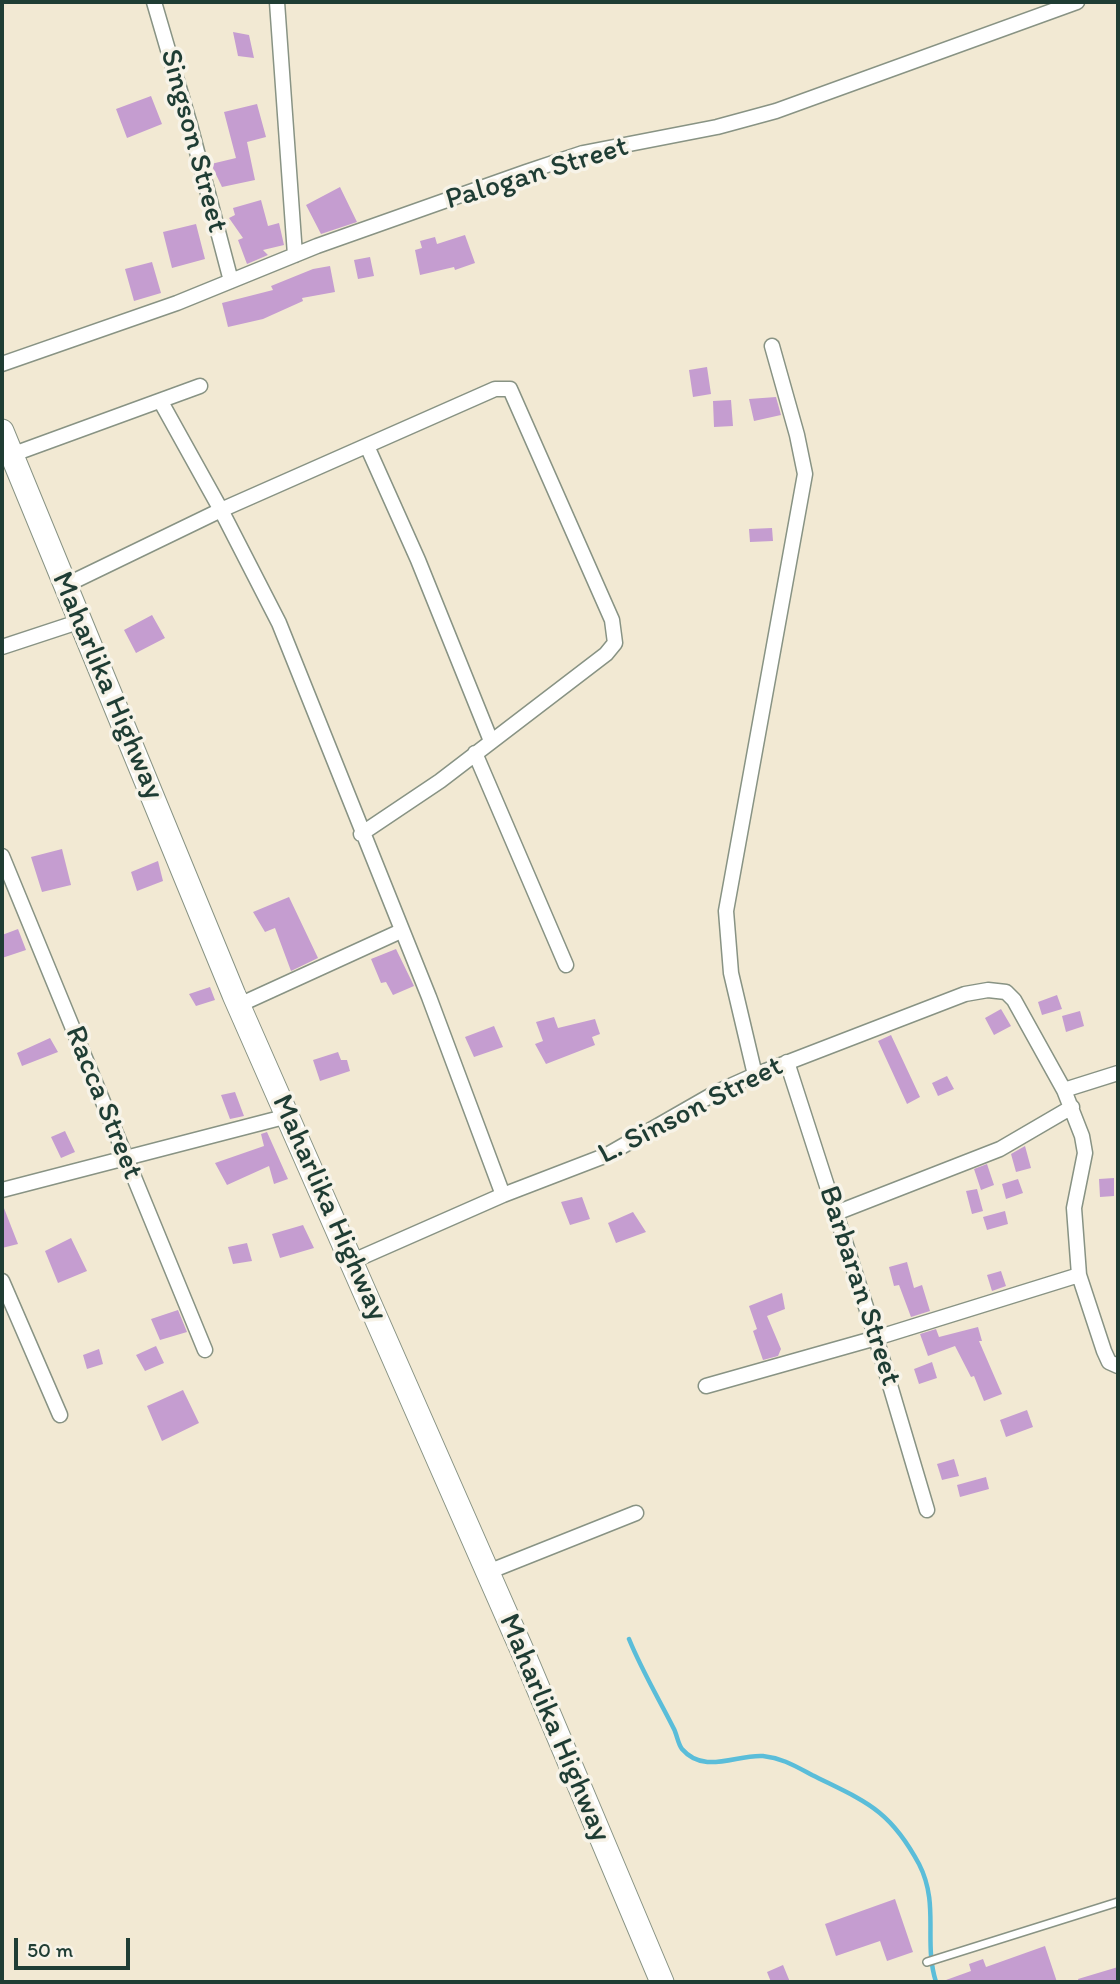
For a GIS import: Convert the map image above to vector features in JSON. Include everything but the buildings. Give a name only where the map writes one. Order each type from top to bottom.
[{"type":"highway","name":"Maharlika Highway","points":[[2,431],[239,1005],[488,1572],[662,1982]]},
{"type":"street","name":"Singson Street","points":[[153,2],[190,125],[231,281]]},
{"type":"street","points":[[277,2],[295,255]]},
{"type":"street","name":"Palogan Street","points":[[2,364],[295,255],[583,153],[717,127],[776,111],[1077,2]]},
{"type":"street","points":[[755,1075],[731,973],[726,911],[804,474],[797,435],[772,346]]},
{"type":"street","points":[[11,455],[200,386]]},
{"type":"street","points":[[66,585],[221,510],[495,388],[510,389],[612,620],[615,643],[606,654],[491,741],[361,834]]},
{"type":"street","points":[[161,402],[279,622],[503,1195]]},
{"type":"street","points":[[367,446],[418,559],[491,741]]},
{"type":"street","points":[[2,647],[81,621]]},
{"type":"street","points":[[475,753],[566,965]]},
{"type":"street","name":"Racca Street","points":[[3,861],[205,1350]]},
{"type":"street","points":[[239,1005],[401,931]]},
{"type":"street","name":"L. Sinson Street","points":[[353,1261],[503,1195],[615,1151],[717,1092],[755,1075],[965,994],[988,990],[1006,992],[1014,1000],[1072,1107],[1085,1153],[1074,1208],[1079,1275],[1104,1352],[1109,1362],[1118,1366]]},
{"type":"street","name":"Barbaran Street","points":[[787,1062],[876,1338],[927,1510]]},
{"type":"street","points":[[1064,1090],[1118,1073]]},
{"type":"street","points":[[836,1213],[1000,1149],[1072,1107]]},
{"type":"street","points":[[2,1190],[288,1116]]},
{"type":"street","points":[[706,1386],[876,1338],[1079,1275]]},
{"type":"street","points":[[2,1281],[60,1415]]},
{"type":"street","points":[[488,1572],[636,1513]]},
{"type":"lane","points":[[927,1962],[1118,1902]]},
{"type":"waterway","points":[[629,1639],[682,1749],[691,1757],[710,1762],[753,1756],[782,1761],[861,1800],[874,1808],[897,1830],[919,1864],[929,1894],[932,1967],[936,1982]]}]
